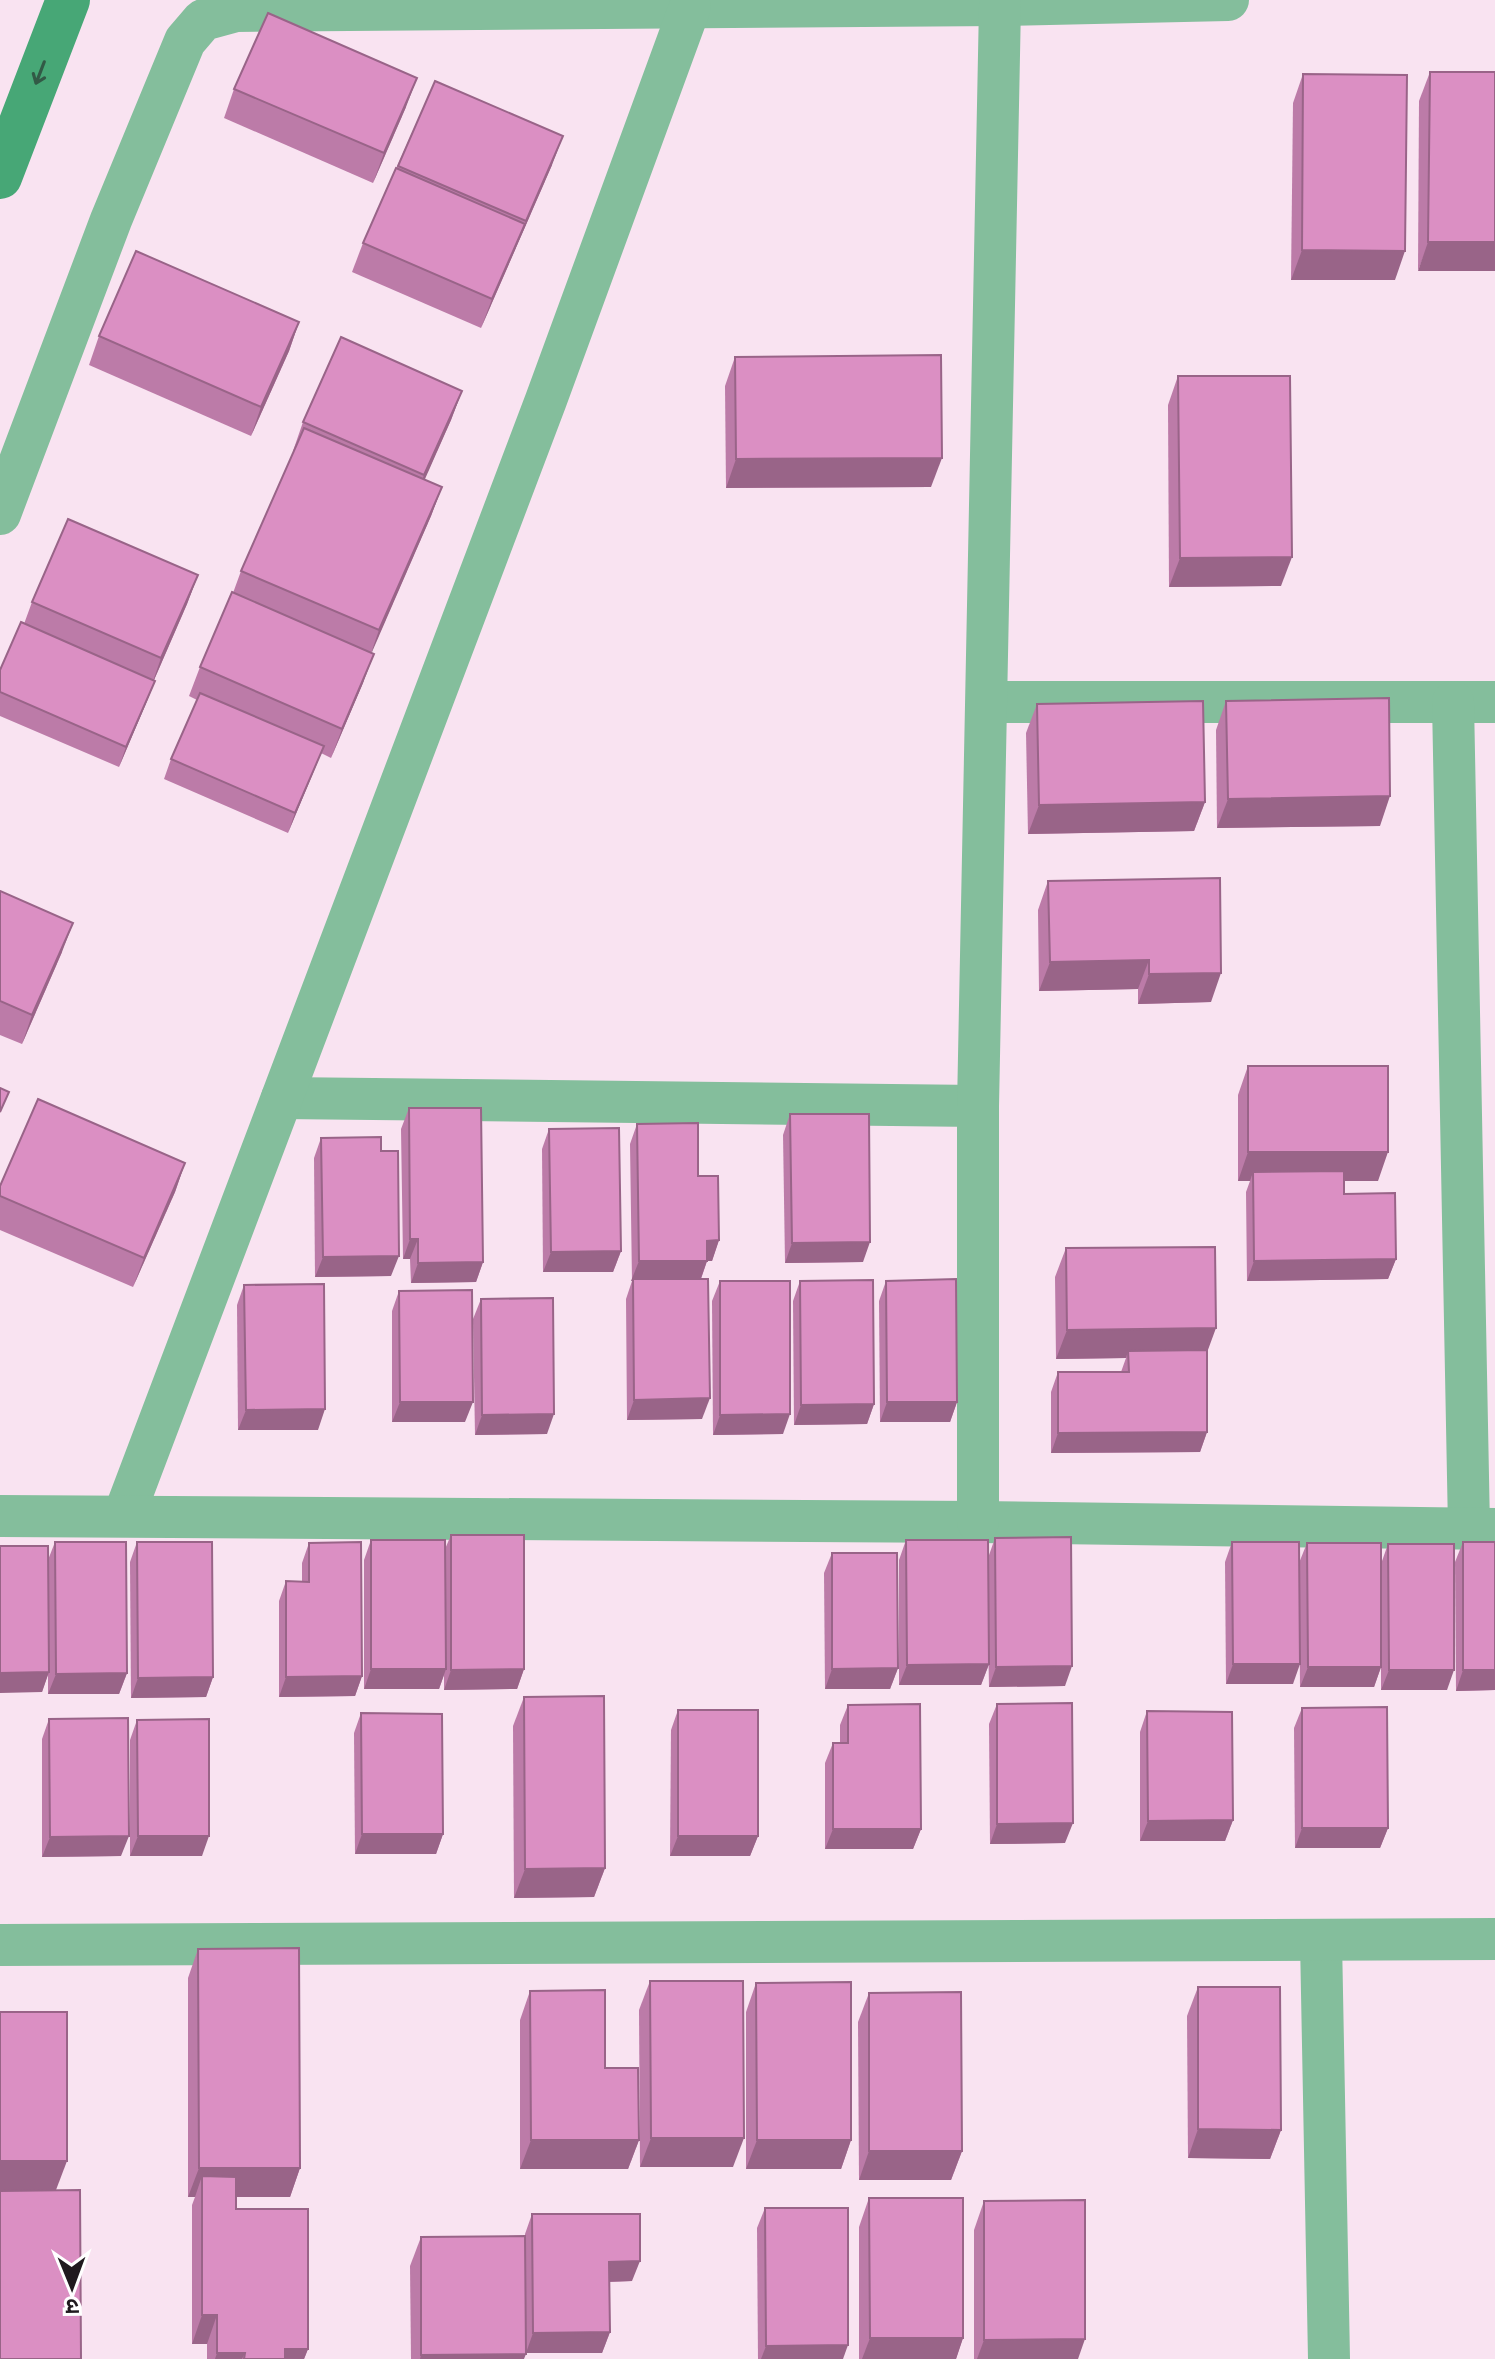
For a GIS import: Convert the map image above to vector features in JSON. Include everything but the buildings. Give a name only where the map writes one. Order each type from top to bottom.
[{"type":"main road","points":[[0,177],[68,0]]},
{"type":"street","points":[[0,514],[111,220],[185,41],[203,20],[236,11],[1000,5],[1228,0]]},
{"type":"street","points":[[978,1522],[978,1106],[1000,5]]},
{"type":"street","points":[[124,1515],[540,415],[690,7]]},
{"type":"street","points":[[988,702],[1495,702]]},
{"type":"street","points":[[0,1516],[978,1522],[1482,1529],[1453,702]]},
{"type":"street","points":[[282,1098],[978,1106]]},
{"type":"street","points":[[0,1945],[1495,1939]]},
{"type":"street","points":[[1321,1940],[1329,2359]]}]
